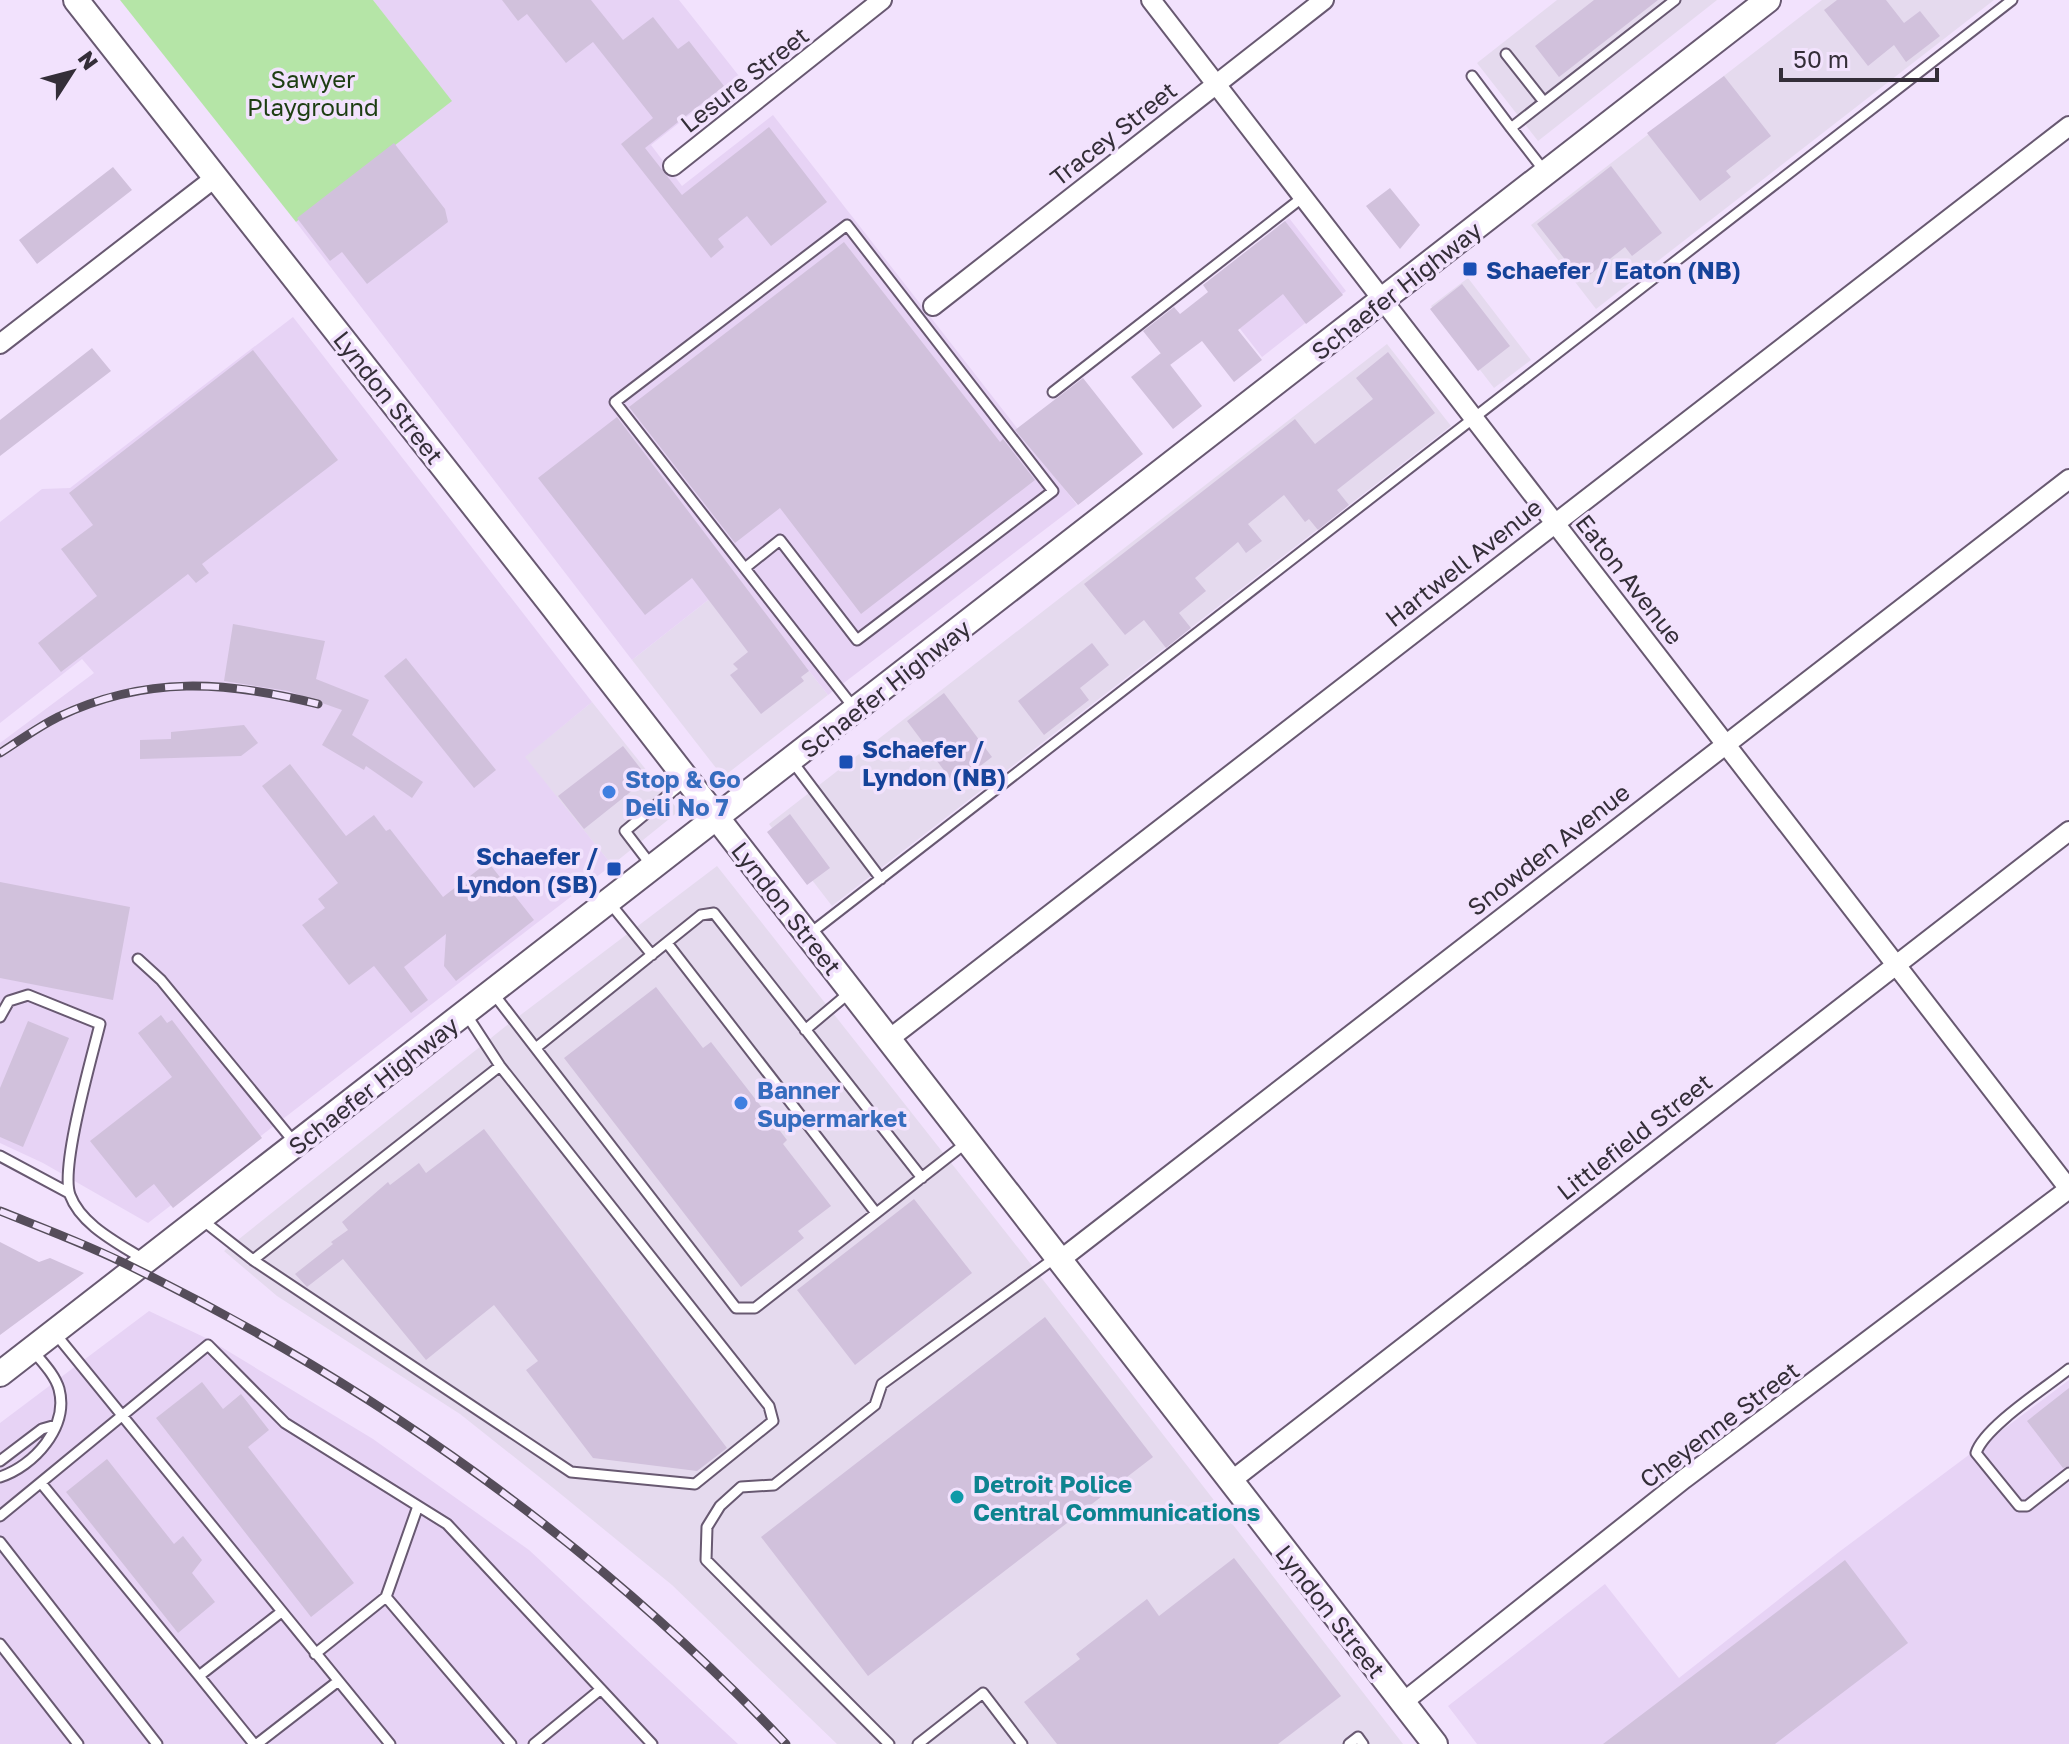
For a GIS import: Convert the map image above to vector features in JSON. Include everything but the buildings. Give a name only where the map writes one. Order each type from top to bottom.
[{"type":"street","name":"Lyndon Street","points":[[76,0],[718,818],[1435,1744]]},
{"type":"street","name":"Lesure Street","points":[[673,166],[882,0]]},
{"type":"street","name":"Eaton Avenue","points":[[1151,0],[1305,195],[2069,1189]]},
{"type":"street","name":"Tracey Street","points":[[933,306],[1324,0]]},
{"type":"street","name":"Schaefer Highway","points":[[0,1374],[1768,0]]},
{"type":"street","name":"Hartwell Avenue","points":[[889,1039],[2069,126]]},
{"type":"street","points":[[0,344],[216,177]]},
{"type":"street","name":"Snowden Avenue","points":[[1058,1258],[2069,479]]},
{"type":"street","name":"Littlefield Street","points":[[1231,1481],[2069,831]]},
{"type":"street","name":"Cheyenne Street","points":[[1402,1703],[1684,1479],[2069,1189]]},
{"type":"lane","points":[[1511,128],[1675,0]]},
{"type":"lane","points":[[808,935],[2012,0]]},
{"type":"lane","points":[[1506,54],[1544,102]]},
{"type":"lane","points":[[1472,76],[1546,173]]},
{"type":"lane","points":[[1053,392],[1305,195]]},
{"type":"lane","points":[[745,568],[780,540],[857,640],[1053,491],[847,225],[615,402],[856,711]]},
{"type":"lane","points":[[792,761],[881,879]]},
{"type":"lane","points":[[654,868],[625,831],[687,779]]},
{"type":"lane","points":[[609,902],[652,955]]},
{"type":"lane","points":[[537,1047],[701,915],[714,913],[922,1178]]},
{"type":"lane","points":[[667,943],[876,1213]]},
{"type":"lane","points":[[138,959],[161,980],[297,1145]]},
{"type":"lane","points":[[805,1030],[851,991]]},
{"type":"lane","points":[[493,993],[736,1308],[755,1308],[968,1141]]},
{"type":"lane","points":[[0,1017],[9,1001],[28,995],[100,1024],[72,1140],[69,1193]]},
{"type":"lane","points":[[201,1219],[253,1260],[571,1472],[695,1484],[773,1421],[769,1406],[500,1066],[466,1014]]},
{"type":"lane","points":[[253,1260],[500,1066]]},
{"type":"lane","points":[[0,1156],[69,1193],[88,1223],[146,1261]]},
{"type":"lane","points":[[889,1744],[706,1560],[707,1527],[720,1506],[741,1487],[774,1485],[875,1405],[882,1384],[1058,1258]]},
{"type":"lane","points":[[54,1332],[280,1613],[390,1744]]},
{"type":"lane","points":[[0,1516],[208,1345],[285,1423],[447,1524],[652,1744]]},
{"type":"lane","points":[[0,1477],[51,1440],[56,1425],[60,1393],[56,1380],[32,1349]]},
{"type":"lane","points":[[2069,1369],[2005,1420],[1978,1446],[1976,1453],[2019,1506],[2027,1506],[2069,1473]]},
{"type":"lane","points":[[0,1461],[42,1429],[56,1425]]},
{"type":"lane","points":[[41,1483],[255,1744],[337,1682]]},
{"type":"lane","points":[[315,1654],[386,1597],[418,1506]]},
{"type":"lane","points":[[0,1542],[157,1744]]},
{"type":"lane","points":[[386,1597],[511,1744]]},
{"type":"lane","points":[[199,1676],[280,1613]]},
{"type":"lane","points":[[0,1644],[78,1744]]},
{"type":"lane","points":[[534,1744],[601,1689]]},
{"type":"lane","points":[[918,1744],[983,1693],[1022,1744]]},
{"type":"lane","points":[[1349,1744],[1358,1737],[1363,1744]]},
{"type":"shaded area","points":[[373,0],[679,0],[739,76],[651,145],[682,186],[773,115],[1077,505],[828,695],[736,578],[632,660],[296,222],[451,101]]},
{"type":"shaded area","points":[[1557,0],[1717,0],[1538,141],[1477,63]]},
{"type":"shaded area","points":[[1822,0],[1994,0],[1596,309],[1531,225]]},
{"type":"shaded area","points":[[1289,218],[1346,291],[1262,357],[1205,284]]},
{"type":"shaded area","points":[[1468,278],[1531,360],[1494,388],[1431,306]]},
{"type":"shaded area","points":[[293,317],[592,702],[525,757],[612,865],[148,1223],[43,1163],[0,1143],[0,743],[94,673],[82,659],[0,723],[0,522],[42,489],[70,488]]},
{"type":"shaded area","points":[[1387,344],[1451,426],[832,906],[769,824]]},
{"type":"shaded area","points":[[736,578],[828,695],[723,777],[632,660]]},
{"type":"shaded area","points":[[592,702],[679,811],[612,865],[524,757]]},
{"type":"shaded area","points":[[717,866],[1403,1744],[837,1744],[672,1585],[557,1491],[460,1414],[277,1296],[224,1251],[506,1026]]},
{"type":"shaded area","points":[[149,1311],[208,1339],[373,1439],[529,1550],[738,1744],[0,1744],[0,1423]]},
{"type":"shaded area","points":[[2069,1380],[2069,1744],[1477,1744],[1448,1706],[1605,1584],[1679,1678],[1839,1552]]},
{"type":"green space","name":"Sawyer Playground","points":[[120,0],[373,0],[452,101],[296,222]]},
{"type":"railway","points":[[0,753],[58,717],[91,703],[155,688],[186,686],[251,690],[318,704]]},
{"type":"railway","points":[[0,1211],[101,1252],[224,1315],[398,1419],[562,1538],[640,1603],[715,1672],[786,1744]]},
{"type":"place","name":"Schaefer / Eaton (NB)","points":[[1470,269]]},
{"type":"place","name":"Schaefer / Lyndon (NB)","points":[[846,762]]},
{"type":"place","name":"Stop & Go Deli No 7","points":[[609,792]]},
{"type":"place","name":"Schaefer / Lyndon (SB)","points":[[614,869]]},
{"type":"place","name":"Banner Supermarket","points":[[741,1103]]},
{"type":"place","name":"Detroit Police Central Communications","points":[[957,1497]]}]
